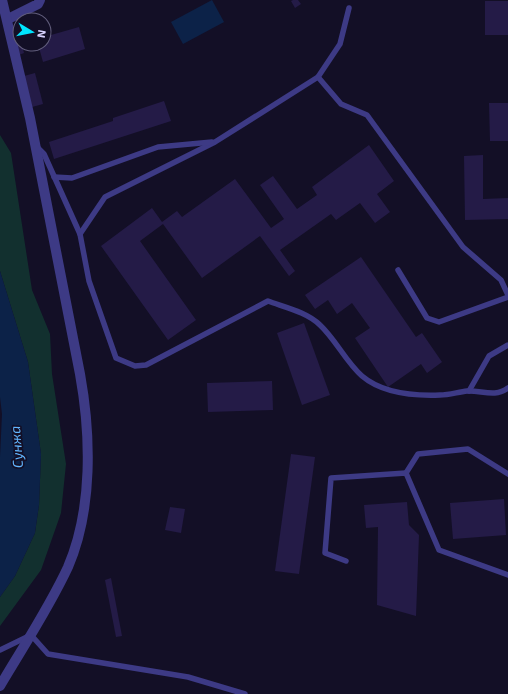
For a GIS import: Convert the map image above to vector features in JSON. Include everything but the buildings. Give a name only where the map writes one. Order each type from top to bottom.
[{"type":"street","points":[[0,686],[31,635],[68,566],[80,533],[87,477],[85,404],[35,144],[8,19],[2,0]]},
{"type":"street","points":[[8,19],[38,4],[40,0]]},
{"type":"lane","points":[[80,234],[104,197],[216,142],[318,77],[340,44],[349,8]]},
{"type":"lane","points":[[318,77],[341,104],[367,115],[463,247],[501,280],[508,296],[439,322],[427,318],[398,270]]},
{"type":"lane","points":[[54,177],[72,178],[158,146],[216,142]]},
{"type":"lane","points":[[35,144],[44,154],[80,234],[89,281],[116,358],[134,366],[146,365],[268,301],[305,316],[319,324],[362,376],[379,388],[393,392],[440,395],[469,391],[489,394],[504,391],[508,388]]},
{"type":"lane","points":[[469,391],[489,356],[508,345]]},
{"type":"lane","points":[[406,473],[418,454],[468,449],[508,474]]},
{"type":"lane","points":[[346,561],[324,553],[331,478],[406,473]]},
{"type":"lane","points":[[406,473],[439,550],[508,575]]},
{"type":"lane","points":[[0,650],[31,635],[48,654],[188,677],[245,694]]},
{"type":"green space","points":[[0,135],[11,153],[32,290],[50,334],[52,374],[66,464],[61,513],[41,570],[0,626],[0,597],[15,576],[35,533],[39,505],[41,454],[28,362],[0,271]]},
{"type":"water","points":[[212,0],[224,22],[183,44],[171,22]]},
{"type":"water","name":"Сунжа","points":[[0,271],[28,362],[41,454],[39,505],[35,533],[15,576],[0,597],[0,457],[2,414],[0,397]]}]
